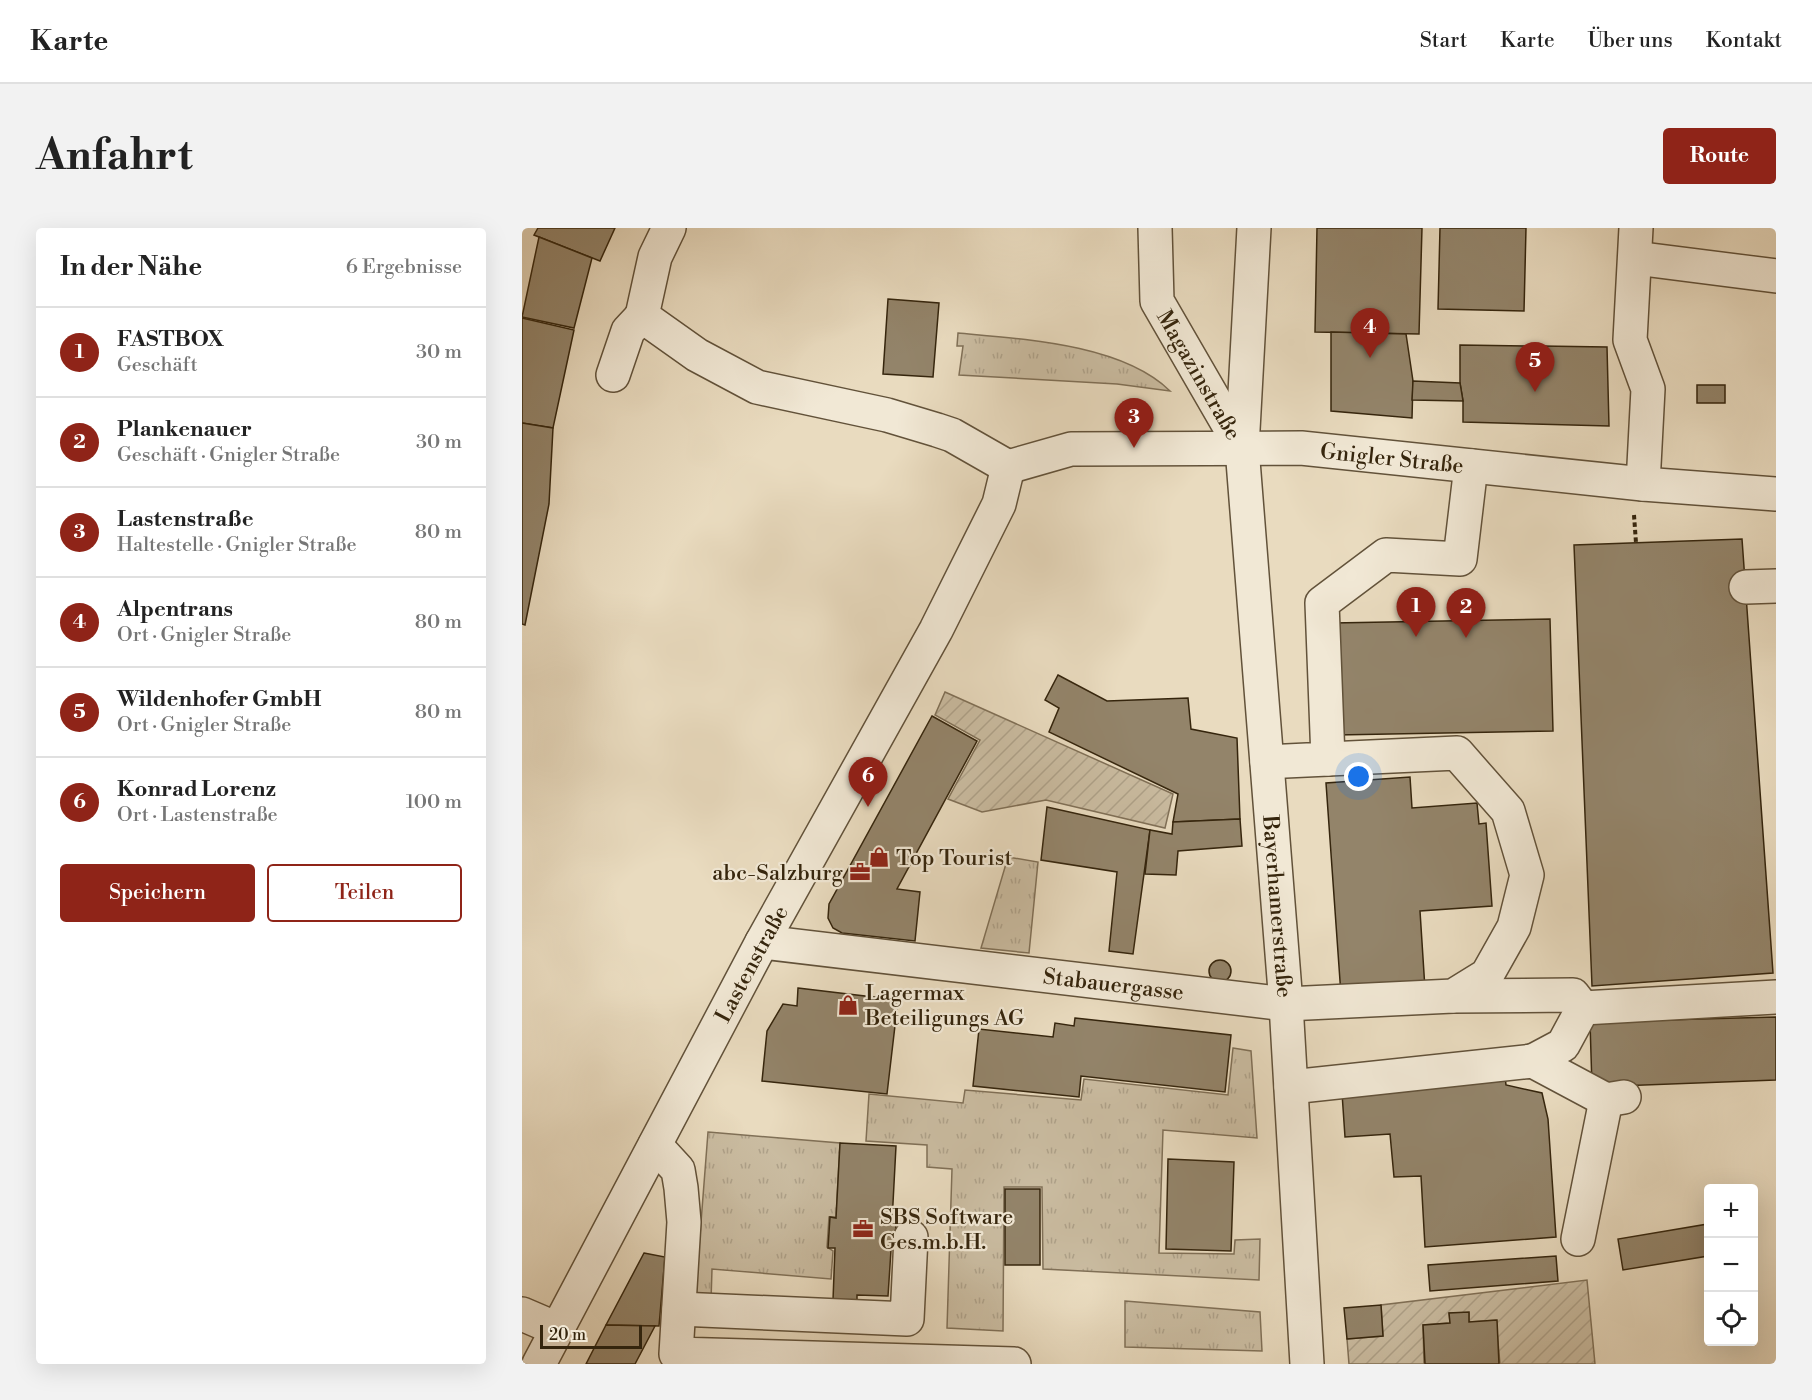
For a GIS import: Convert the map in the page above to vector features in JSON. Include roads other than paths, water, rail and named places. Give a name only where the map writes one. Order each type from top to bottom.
[{"type":"street","points":[[613,375],[628,331],[642,316],[655,257],[669,228]]},
{"type":"street","name":"Magazinstraße","points":[[1155,228],[1157,301],[1242,448]]},
{"type":"street","name":"Bayerhamerstraße","points":[[1254,228],[1242,448],[1286,1004],[1307,1364]]},
{"type":"street","points":[[1638,496],[1647,389],[1630,340],[1635,243],[1776,276]]},
{"type":"street","points":[[642,316],[697,355],[758,387],[887,415],[938,430],[952,435],[1008,468]]},
{"type":"street","name":"Gnigler Straße","points":[[1008,468],[1071,449],[1301,448],[1471,466],[1638,496],[1776,494]]},
{"type":"street","points":[[1328,759],[1322,603],[1386,555],[1460,559],[1471,466]]},
{"type":"street","name":"Lastenstraße","points":[[539,1364],[762,942],[936,630],[999,504],[1008,468]]},
{"type":"street","points":[[1267,762],[1457,753],[1508,811],[1527,874],[1514,927],[1487,975],[1453,996]]},
{"type":"street","name":"Stabauergasse","points":[[762,942],[1286,1004],[1453,996],[1573,995],[1583,1008]]},
{"type":"street","points":[[1291,1087],[1533,1061],[1563,1045],[1583,1008],[1776,997]]},
{"type":"street","points":[[1533,1061],[1615,1099],[1578,1239]]},
{"type":"street","points":[[654,1145],[678,1170],[681,1188],[684,1222],[676,1353],[1014,1364]]},
{"type":"street","points":[[679,1309],[907,1319],[911,1238]]},
{"type":"street","points":[[522,1314],[557,1329]]},
{"type":"place","name":"Alpentrans","points":[[1370,358]]},
{"type":"place","name":"Wildenhofer GmbH","points":[[1535,392]]},
{"type":"place","name":"Lastenstraße","points":[[1134,448]]},
{"type":"place","name":"FASTBOX","points":[[1416,637]]},
{"type":"place","name":"Plankenauer","points":[[1466,638]]},
{"type":"place","name":"Konrad Lorenz","points":[[868,807]]},
{"type":"place","name":"Top Tourist","points":[[879,857]]},
{"type":"place","name":"abc-Salzburg","points":[[860,872]]},
{"type":"place","name":"Lagermax Beteiligungs AG","points":[[848,1005]]},
{"type":"place","name":"SBS Software Ges.m.b.H.","points":[[863,1229]]}]
